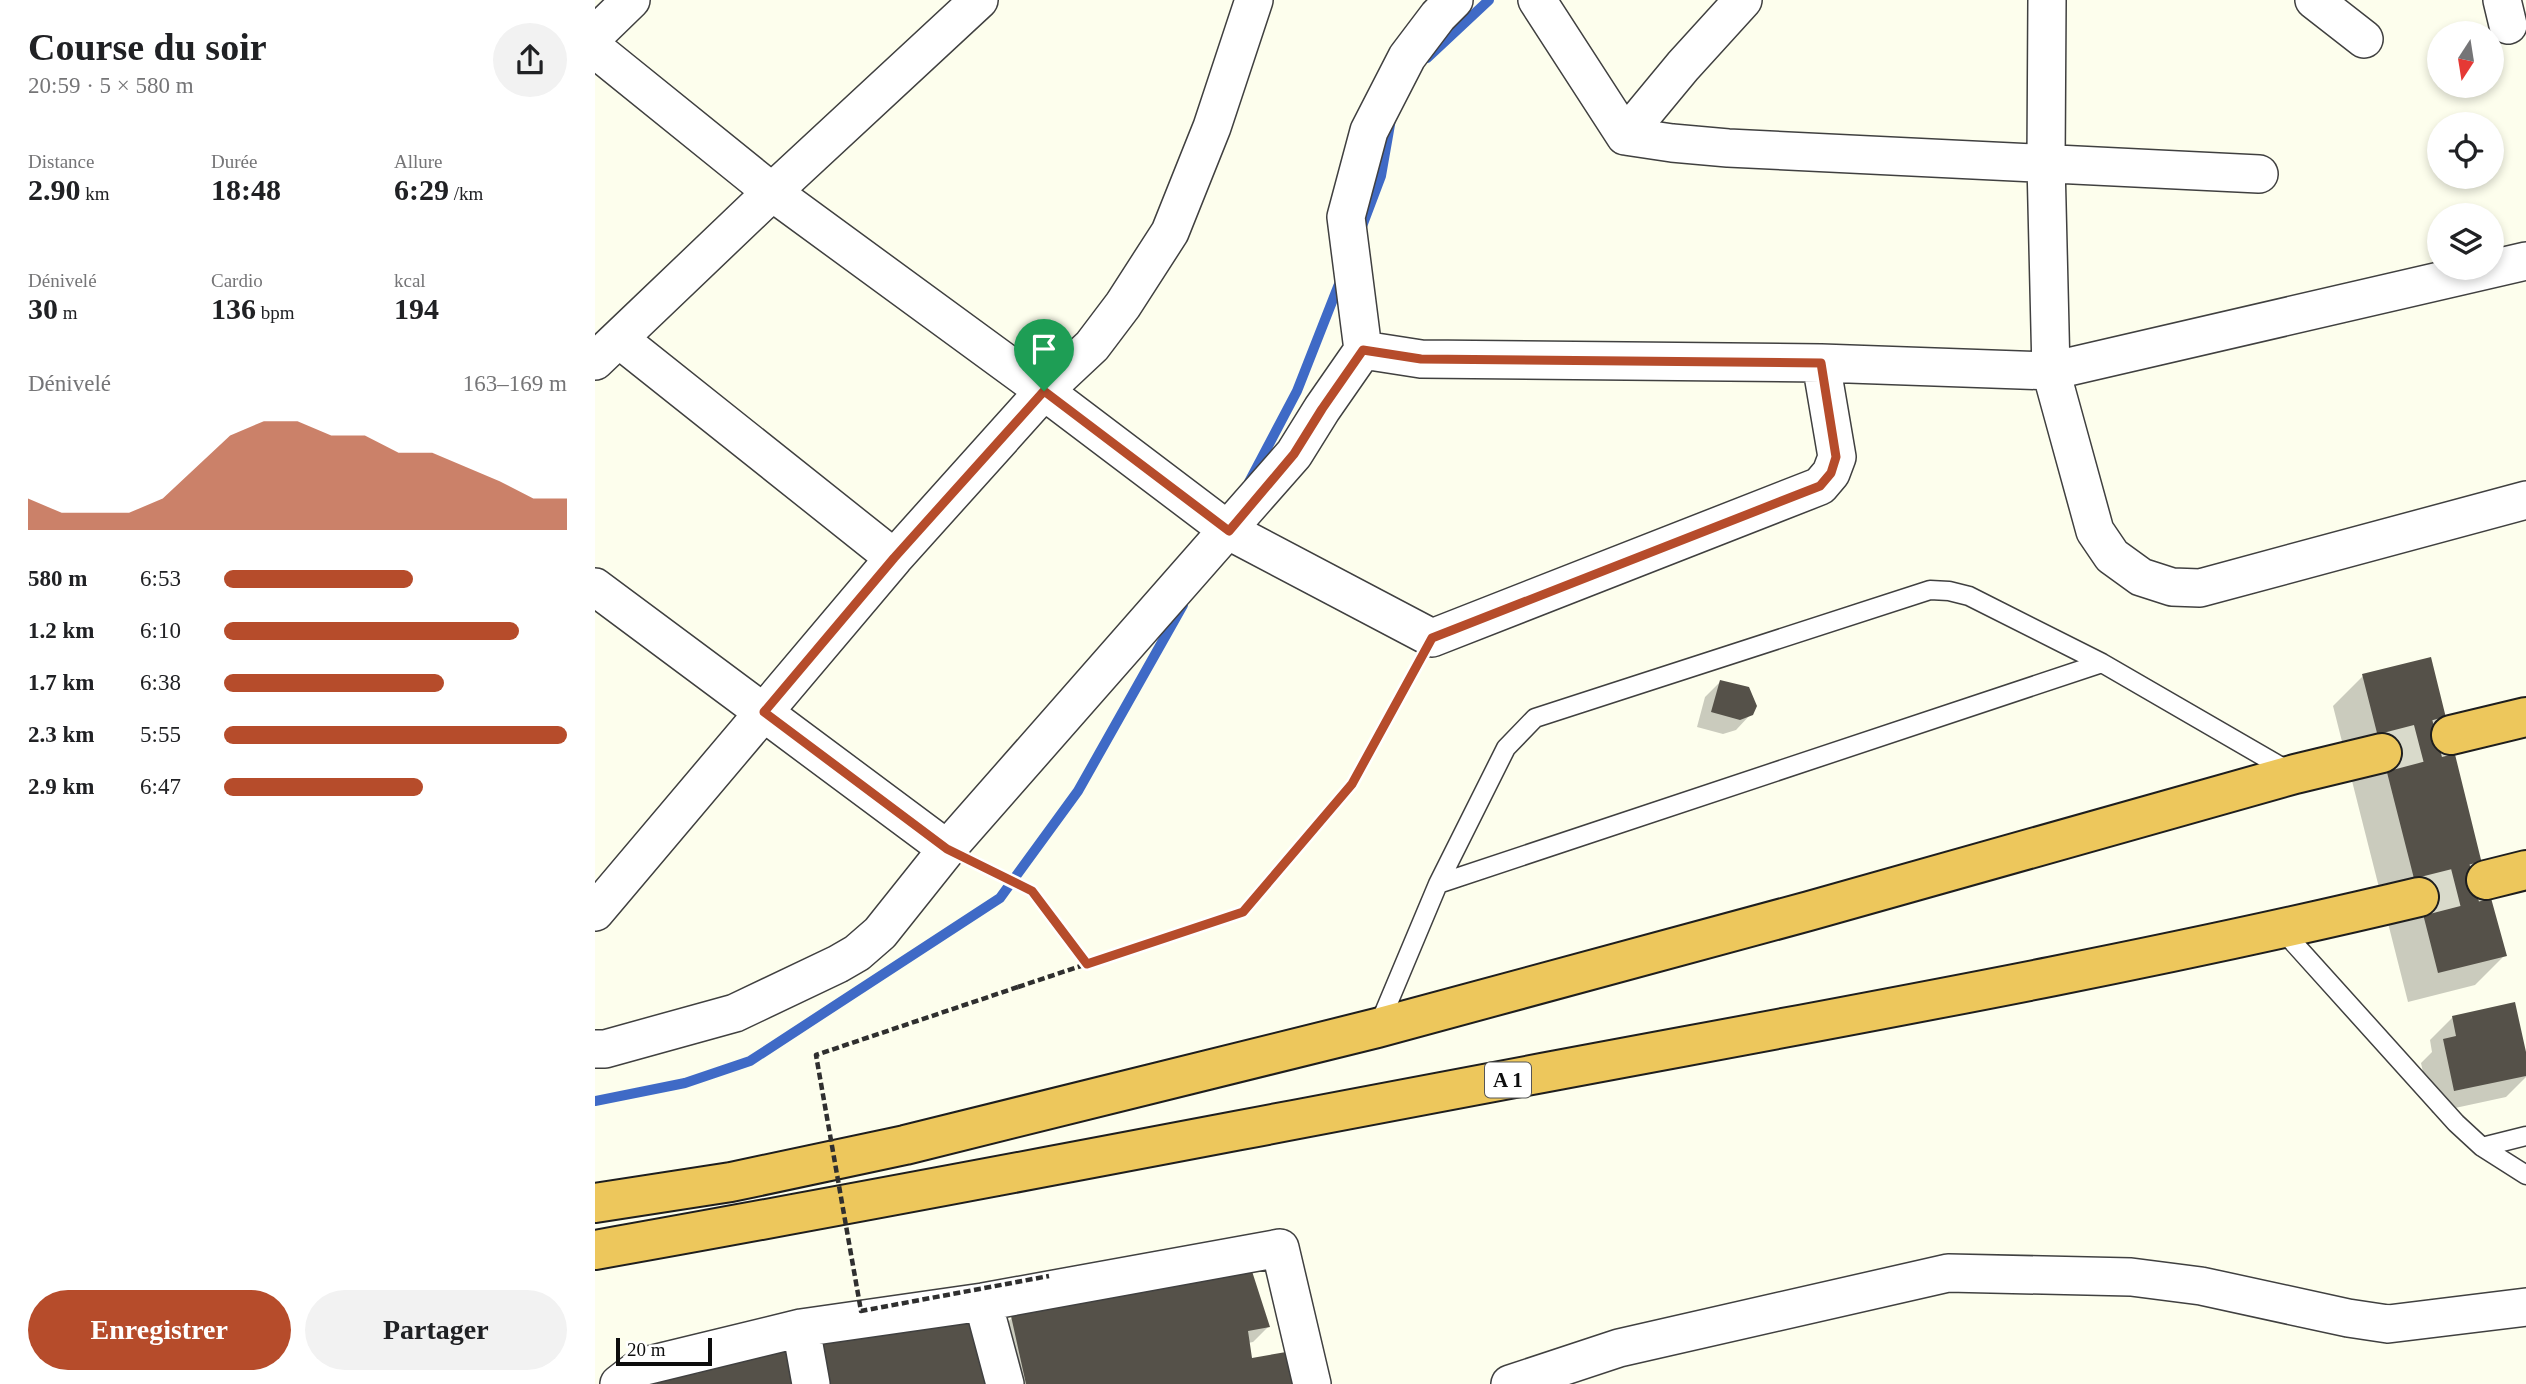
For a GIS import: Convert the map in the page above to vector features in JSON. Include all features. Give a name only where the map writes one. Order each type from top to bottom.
[{"type":"highway","points":[[2451,735],[2526,717]]},
{"type":"highway","points":[[595,1203],[731,1182],[905,1145],[1377,1028],[1809,911],[2295,774],[2382,753]]},
{"type":"highway","points":[[2486,880],[2526,870]]},
{"type":"highway","name":"A 1","points":[[595,1250],[1859,1014],[2282,930],[2419,897]]},
{"type":"street","points":[[595,35],[631,0]]},
{"type":"street","points":[[894,558],[607,350],[979,0]]},
{"type":"street","points":[[595,1049],[605,1049],[735,1013],[857,953],[880,933],[947,849],[1294,454],[1363,350],[1346,217],[1370,131],[1406,57],[1454,0]]},
{"type":"street","points":[[1537,0],[1625,136],[1672,144],[1728,148],[2259,174]]},
{"type":"street","points":[[1625,136],[1743,0]]},
{"type":"street","points":[[2047,0],[2046,163],[2051,371],[2095,531],[2112,556],[2141,577],[2172,587],[2200,588],[2526,499]]},
{"type":"street","points":[[2314,0],[2364,39]]},
{"type":"street","points":[[598,902],[894,558],[1044,391],[1092,345],[1123,306],[1170,232],[1212,127],[1242,4]]},
{"type":"street","points":[[595,49],[772,192],[1044,391],[1229,531],[1432,638],[1820,486],[1831,473],[1836,457],[1821,363]]},
{"type":"street","points":[[1363,350],[1421,359],[1821,363],[2051,371],[2526,261]]},
{"type":"street","points":[[595,587],[947,849]]},
{"type":"street","points":[[619,1384],[641,1367],[801,1328],[983,1302],[1280,1248],[1312,1384]]},
{"type":"street","points":[[1510,1384],[1619,1348],[1948,1273],[2131,1277],[2201,1286],[2388,1324],[2526,1307]]},
{"type":"street","points":[[983,1302],[1005,1384]]},
{"type":"street","points":[[801,1328],[811,1384]]},
{"type":"lane","points":[[1377,1028],[1439,884],[1506,748],[1535,718],[1930,590],[1969,596],[2102,663],[2295,774]]},
{"type":"lane","points":[[1439,884],[2102,663]]},
{"type":"lane","points":[[2282,930],[2456,1123],[2482,1147],[2526,1175]]},
{"type":"lane","points":[[2482,1147],[2526,1136]]},
{"type":"path","points":[[1049,1276],[861,1311],[816,1055],[1243,912],[1352,784],[1432,638]]},
{"type":"path","points":[[947,849],[1032,891],[1087,964]]},
{"type":"building","points":[[2431,657],[2507,956],[2438,973],[2362,674]]},
{"type":"building","points":[[1720,680],[1749,687],[1757,706],[1753,715],[1740,720],[1711,712]]},
{"type":"building","points":[[2515,1002],[2526,1052],[2526,1076],[2454,1091],[2443,1039],[2456,1036],[2452,1016]]},
{"type":"building","points":[[1250,1265],[1270,1327],[1248,1331],[1252,1358],[1286,1352],[1296,1384],[1026,1384],[1011,1316]]},
{"type":"building","points":[[969,1312],[987,1384],[829,1384],[817,1334]]},
{"type":"building","points":[[792,1341],[802,1384],[654,1384],[699,1373],[696,1359]]},
{"type":"waterway","points":[[1427,58],[1489,0]]},
{"type":"waterway","points":[[1361,229],[1381,176],[1391,119]]},
{"type":"waterway","points":[[1249,482],[1297,391],[1341,279]]},
{"type":"waterway","points":[[595,1101],[685,1083],[750,1061],[1000,898],[1078,791],[1183,605]]},
{"type":"tunnel","points":[[2382,753],[2451,735]]},
{"type":"tunnel","points":[[2419,897],[2486,880]]},
{"type":"route","points":[[1363,350],[1421,359],[1821,363],[1836,457],[1831,473],[1820,486],[1432,638],[1352,784],[1243,912],[1087,964],[1032,891],[947,849],[764,712],[894,558],[1044,391],[1229,531],[1294,454],[1347,370],[1363,350]]}]
